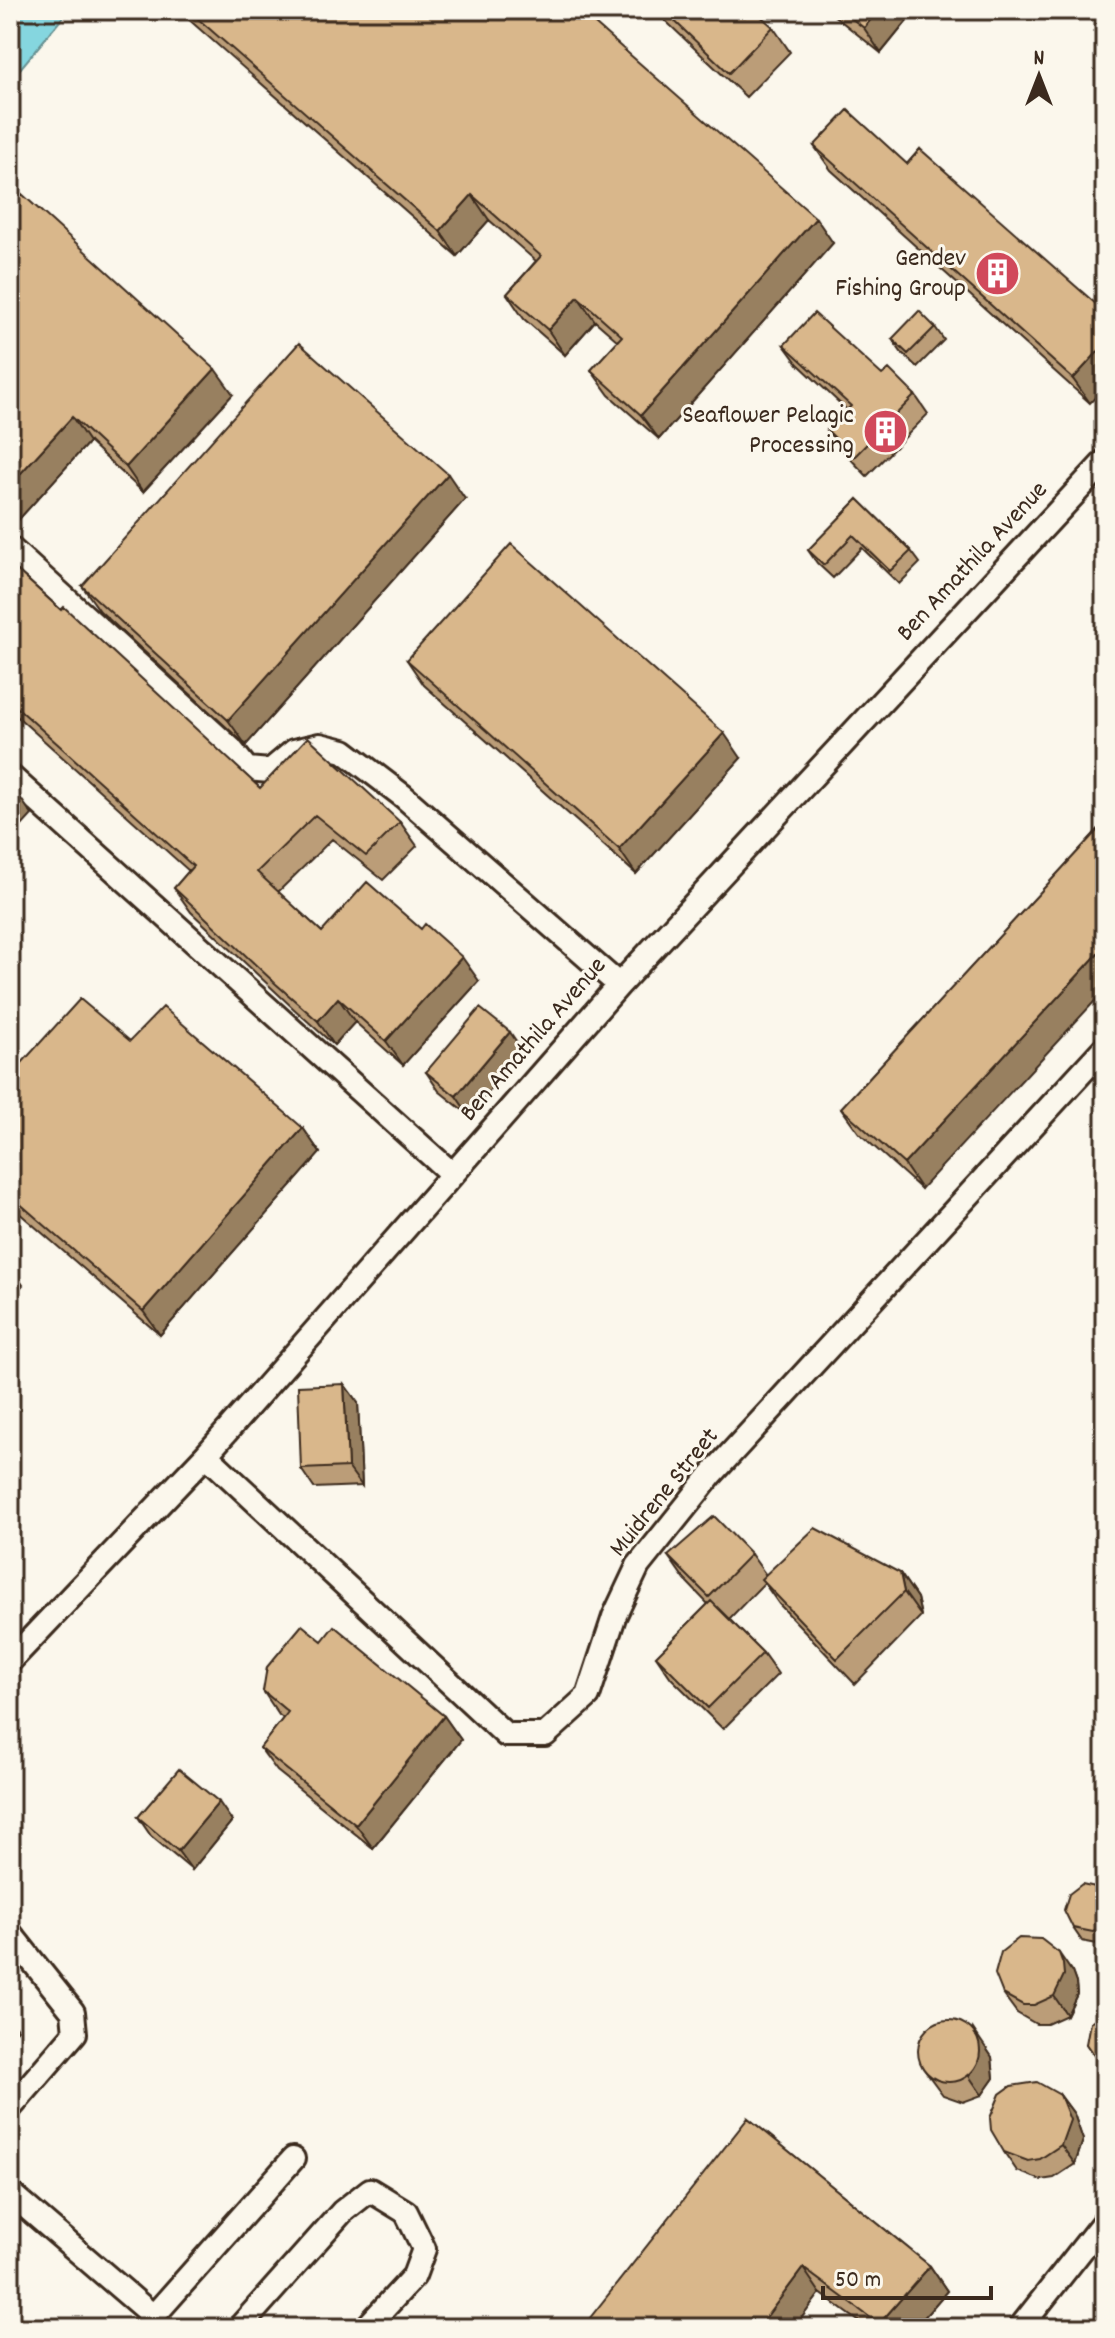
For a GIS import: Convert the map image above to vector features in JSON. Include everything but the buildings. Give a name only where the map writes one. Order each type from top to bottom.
[{"type":"street","name":"Ben Amathila Avenue","points":[[10,1661],[206,1455],[619,985],[1105,461]]},
{"type":"street","points":[[10,548],[231,749],[247,769],[270,771],[294,751],[320,745],[344,751],[403,796],[619,985]]},
{"type":"street","points":[[10,776],[452,1174]]},
{"type":"street","name":"Muidrene Street","points":[[206,1455],[506,1735],[545,1735],[588,1696],[614,1617],[638,1566],[711,1475],[1105,1047]]},
{"type":"street","points":[[10,1933],[77,2021],[75,2033],[10,2108]]},
{"type":"street","points":[[10,2193],[148,2322],[293,2159]]},
{"type":"street","points":[[239,2328],[342,2212],[370,2190],[406,2212],[424,2249],[414,2276],[366,2328]]},
{"type":"street","points":[[1020,2328],[1105,2220]]},
{"type":"water","points":[[10,10],[69,10],[10,81]]},
{"type":"place","name":"Gendev Fishing Group","points":[[997,274]]},
{"type":"place","name":"Seaflower Pelagic Processing","points":[[885,431]]}]
